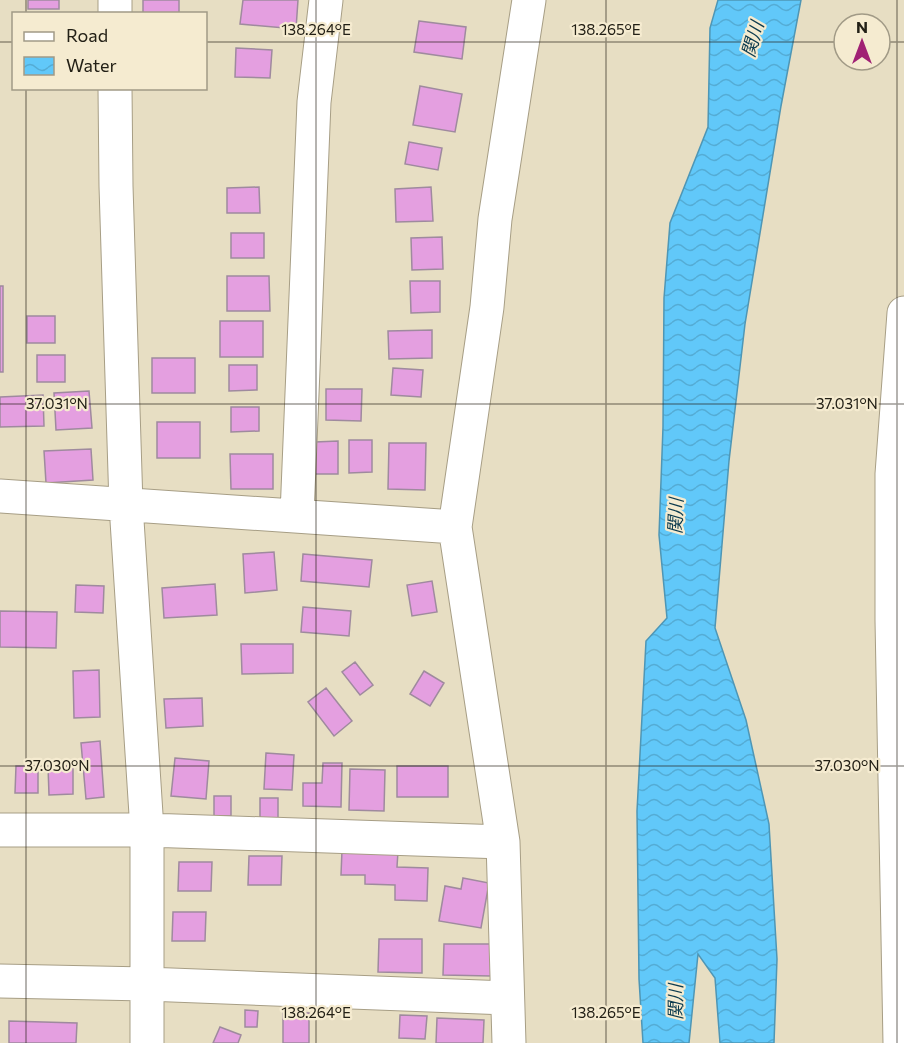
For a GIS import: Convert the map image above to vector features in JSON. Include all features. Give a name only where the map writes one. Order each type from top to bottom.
[{"type":"street","points":[[297,515],[314,102],[326,0]]},
{"type":"street","points":[[509,1043],[503,842],[455,527],[487,307],[495,219],[529,0]]},
{"type":"street","points":[[115,90],[126,505],[147,830],[147,1043]]},
{"type":"street","points":[[900,1043],[892,620],[892,474],[904,313]]},
{"type":"street","points":[[0,496],[455,527]]},
{"type":"street","points":[[0,830],[147,830],[503,842]]},
{"type":"street","points":[[0,981],[146,984],[507,998]]},
{"type":"water","name":"関川","points":[[718,0],[801,0],[745,324],[729,461],[715,628],[746,720],[769,824],[777,959],[774,1043],[720,1043],[715,978],[698,954],[689,1043],[643,1043],[639,979],[637,811],[646,641],[667,618],[659,535],[664,298],[670,223],[708,127],[710,28]]},
{"type":"building","points":[[28,0],[59,0],[59,9],[28,9]]},
{"type":"building","points":[[143,0],[179,0],[179,12],[143,12]]},
{"type":"building","points":[[243,0],[298,0],[296,29],[240,24]]},
{"type":"building","points":[[419,21],[466,27],[462,59],[414,52]]},
{"type":"building","points":[[236,48],[272,50],[270,78],[235,77]]},
{"type":"building","points":[[420,86],[462,94],[455,132],[413,125]]},
{"type":"building","points":[[409,142],[442,148],[438,170],[405,164]]},
{"type":"building","points":[[259,187],[260,213],[227,213],[227,188]]},
{"type":"building","points":[[431,187],[433,221],[396,222],[395,189]]},
{"type":"building","points":[[231,233],[264,233],[264,258],[231,258]]},
{"type":"building","points":[[442,237],[443,269],[412,270],[411,238]]},
{"type":"building","points":[[227,276],[269,276],[270,311],[227,311]]},
{"type":"building","points":[[410,281],[440,281],[440,312],[411,313]]},
{"type":"building","points":[[0,286],[3,286],[3,372],[0,372]]},
{"type":"building","points":[[27,316],[55,316],[55,343],[27,343]]},
{"type":"building","points":[[220,321],[263,321],[263,357],[220,357]]},
{"type":"building","points":[[432,330],[432,358],[389,359],[388,331]]},
{"type":"building","points":[[37,355],[65,355],[65,382],[37,382]]},
{"type":"building","points":[[152,358],[195,358],[195,393],[152,393]]},
{"type":"building","points":[[229,365],[257,365],[257,390],[229,391]]},
{"type":"building","points":[[393,368],[423,370],[421,397],[391,395]]},
{"type":"building","points":[[326,389],[362,389],[361,421],[326,420]]},
{"type":"building","points":[[89,391],[92,428],[56,430],[54,393]]},
{"type":"building","points":[[43,395],[44,426],[0,427],[0,397]]},
{"type":"building","points":[[231,407],[259,407],[259,431],[231,432]]},
{"type":"building","points":[[157,422],[200,422],[200,458],[157,458]]},
{"type":"building","points":[[349,440],[372,440],[372,472],[349,473]]},
{"type":"building","points":[[338,441],[338,474],[315,474],[315,442]]},
{"type":"building","points":[[389,443],[426,443],[425,490],[388,489]]},
{"type":"building","points":[[91,449],[93,480],[46,483],[44,451]]},
{"type":"building","points":[[230,454],[273,454],[273,489],[231,489]]},
{"type":"building","points":[[274,552],[277,590],[245,593],[243,554]]},
{"type":"building","points":[[303,554],[372,560],[369,587],[301,581]]},
{"type":"building","points":[[432,581],[437,612],[412,616],[407,585]]},
{"type":"building","points":[[215,584],[217,615],[164,618],[162,588]]},
{"type":"building","points":[[76,585],[104,586],[103,613],[75,612]]},
{"type":"building","points":[[303,607],[351,611],[349,636],[301,632]]},
{"type":"building","points":[[0,611],[57,612],[56,648],[0,647]]},
{"type":"building","points":[[241,644],[293,644],[293,673],[242,674]]},
{"type":"building","points":[[355,662],[373,685],[360,695],[342,672]]},
{"type":"building","points":[[99,670],[100,717],[74,718],[73,671]]},
{"type":"building","points":[[424,671],[444,683],[430,706],[410,694]]},
{"type":"building","points":[[326,688],[352,721],[334,736],[308,702]]},
{"type":"building","points":[[202,698],[203,726],[166,728],[164,699]]},
{"type":"building","points":[[100,741],[104,797],[86,799],[81,743]]},
{"type":"building","points":[[266,753],[294,755],[292,790],[264,789]]},
{"type":"building","points":[[175,758],[209,761],[206,799],[171,796]]},
{"type":"building","points":[[323,763],[342,763],[341,807],[303,806],[303,783],[322,783]]},
{"type":"building","points":[[16,766],[38,766],[38,793],[15,793]]},
{"type":"building","points":[[48,766],[73,766],[73,794],[49,795]]},
{"type":"building","points":[[397,766],[448,766],[448,797],[397,797]]},
{"type":"building","points":[[350,769],[385,770],[384,811],[349,810]]},
{"type":"building","points":[[214,796],[231,796],[231,816],[214,816]]},
{"type":"building","points":[[260,798],[278,798],[278,818],[260,818]]},
{"type":"building","points":[[342,850],[398,851],[397,867],[428,868],[427,901],[395,900],[395,885],[365,884],[365,875],[341,875]]},
{"type":"building","points":[[249,856],[282,856],[281,885],[248,885]]},
{"type":"building","points":[[179,862],[212,862],[211,891],[178,891]]},
{"type":"building","points":[[463,878],[489,883],[481,928],[439,921],[445,886],[461,889]]},
{"type":"building","points":[[173,912],[206,912],[205,941],[172,941]]},
{"type":"building","points":[[379,939],[422,939],[422,973],[378,972]]},
{"type":"building","points":[[444,944],[492,944],[491,976],[443,975]]},
{"type":"building","points":[[245,1010],[258,1011],[257,1027],[245,1027]]},
{"type":"building","points":[[283,1012],[309,1013],[309,1043],[283,1043]]},
{"type":"building","points":[[400,1015],[427,1016],[425,1039],[399,1038]]},
{"type":"building","points":[[437,1018],[484,1020],[483,1043],[436,1043]]},
{"type":"building","points":[[9,1021],[77,1023],[76,1043],[9,1043]]},
{"type":"building","points":[[220,1027],[241,1035],[238,1043],[213,1043]]}]
